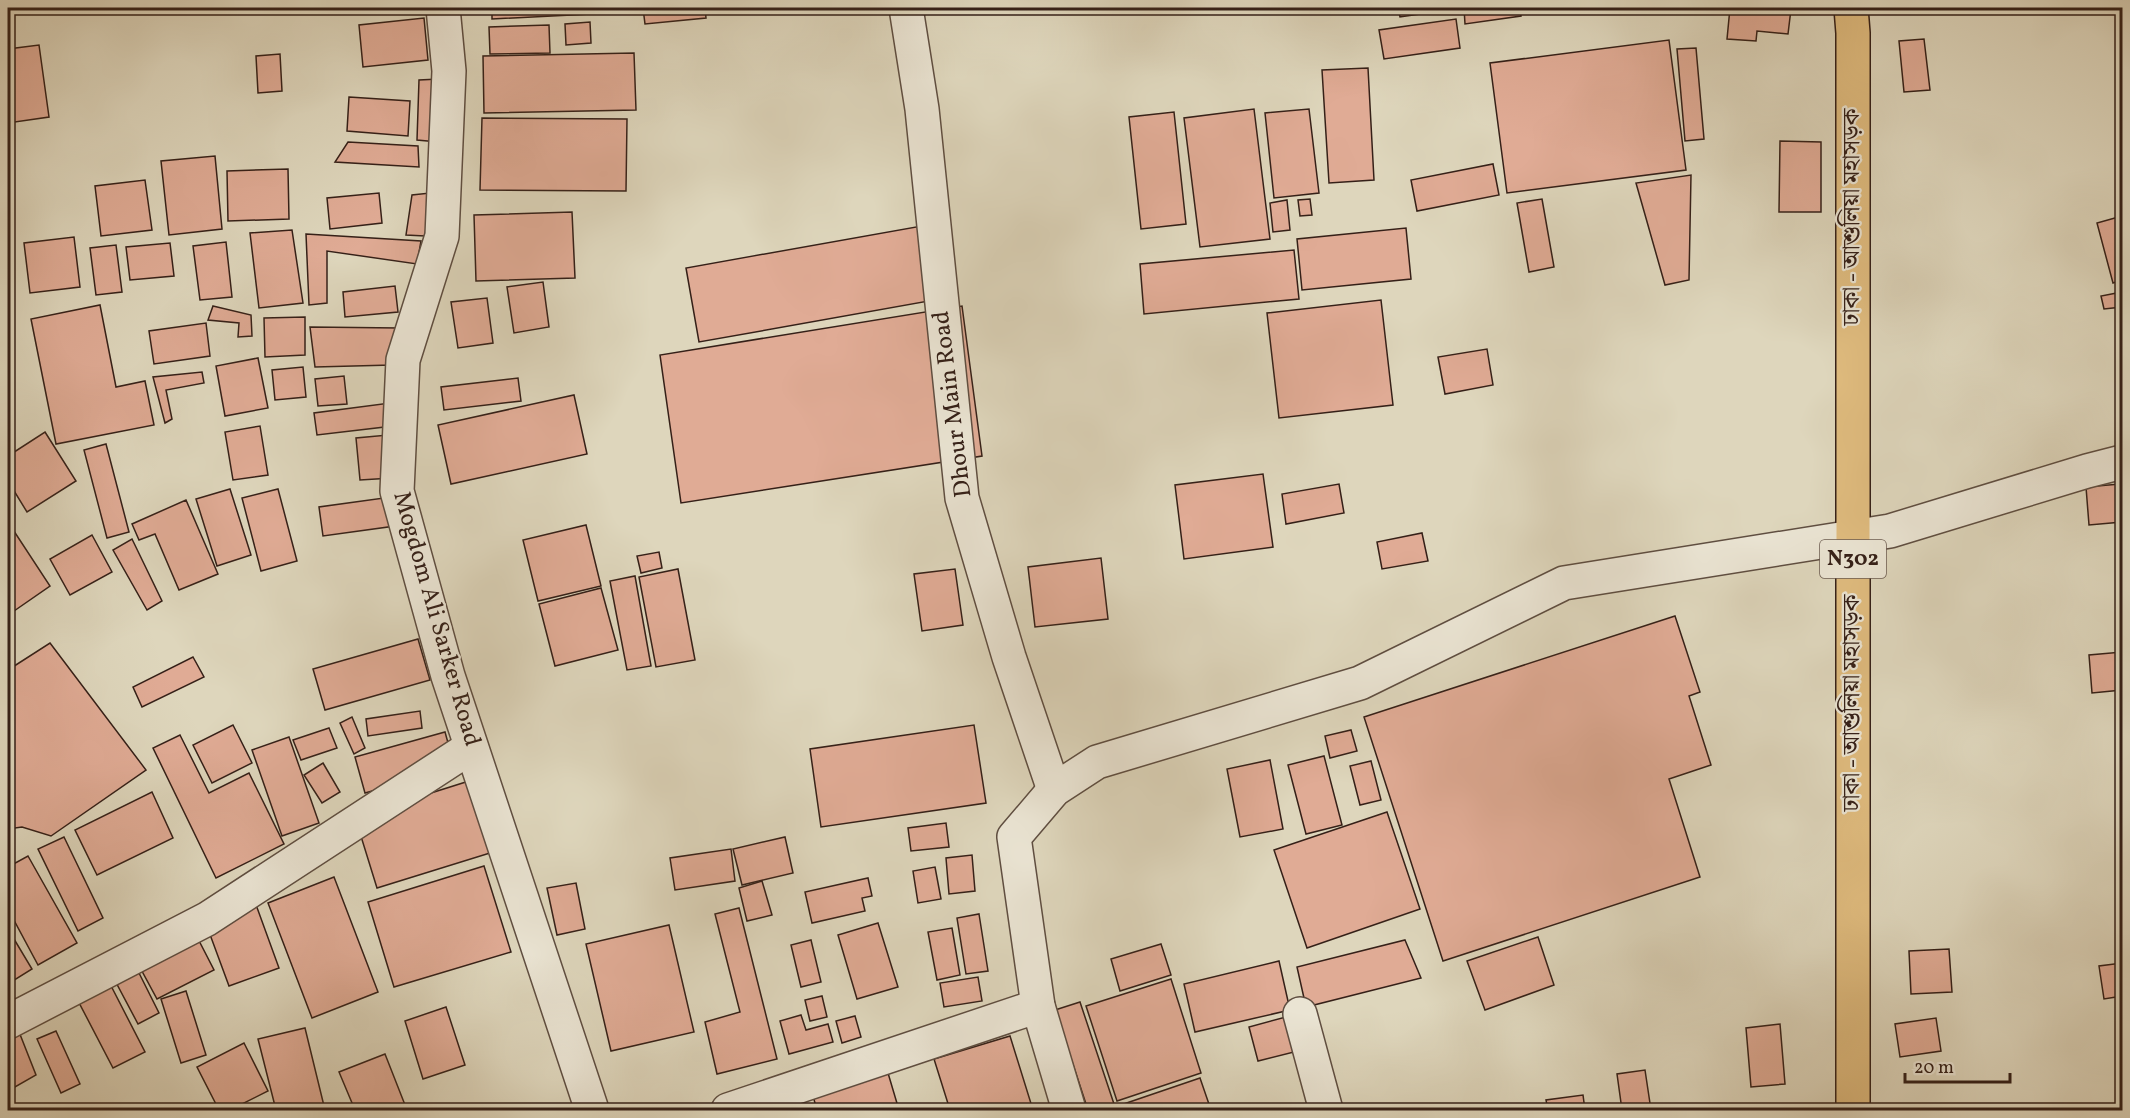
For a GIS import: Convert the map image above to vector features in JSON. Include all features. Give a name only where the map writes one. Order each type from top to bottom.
[{"type":"highway","name":"ঢাকা - আশুলিয়া মহাসড়ক","points":[[1851,8],[1853,33],[1853,1110]]},
{"type":"street","name":"Mogdom Ali Sarker Road","points":[[443,8],[449,71],[442,236],[403,360],[397,491],[448,676],[592,1110]]},
{"type":"street","name":"Dhour Main Road","points":[[906,8],[922,109],[962,498],[1009,657],[1054,790]]},
{"type":"street","points":[[1069,1110],[1038,1006],[1014,837],[1054,790],[1097,762],[1360,683],[1564,583],[1890,531],[2122,462]]},
{"type":"street","points":[[8,1022],[207,919],[471,747]]},
{"type":"street","points":[[728,1110],[1038,1006]]},
{"type":"street","points":[[1300,1014],[1326,1110]]},
{"type":"building","points":[[492,8],[630,8],[630,12],[492,19]]},
{"type":"building","points":[[643,8],[705,8],[706,18],[645,24]]},
{"type":"building","points":[[1398,8],[1434,8],[1435,12],[1400,17]]},
{"type":"building","points":[[1464,8],[1520,8],[1521,16],[1465,24]]},
{"type":"building","points":[[1730,8],[1791,9],[1788,34],[1757,31],[1756,41],[1727,39]]},
{"type":"building","points":[[424,18],[428,60],[363,67],[359,25]]},
{"type":"building","points":[[1456,19],[1460,48],[1384,59],[1379,30]]},
{"type":"building","points":[[590,22],[591,43],[566,45],[565,24]]},
{"type":"building","points":[[549,25],[550,53],[490,54],[489,27]]},
{"type":"building","points":[[1924,39],[1930,90],[1904,92],[1899,41]]},
{"type":"building","points":[[1669,40],[1686,170],[1507,193],[1490,63]]},
{"type":"building","points":[[39,45],[49,117],[8,123],[8,49]]},
{"type":"building","points":[[1696,48],[1704,139],[1685,141],[1677,49]]},
{"type":"building","points":[[634,53],[636,110],[484,113],[483,56]]},
{"type":"building","points":[[280,54],[282,91],[258,93],[256,56]]},
{"type":"building","points":[[1368,68],[1374,180],[1329,183],[1322,70]]},
{"type":"building","points":[[439,79],[438,142],[417,140],[419,80]]},
{"type":"building","points":[[349,97],[410,101],[408,136],[347,131]]},
{"type":"building","points":[[1254,109],[1270,239],[1200,247],[1184,118]]},
{"type":"building","points":[[1309,109],[1319,193],[1274,198],[1265,113]]},
{"type":"building","points":[[1174,112],[1186,224],[1141,229],[1129,117]]},
{"type":"building","points":[[482,118],[627,119],[626,191],[480,190]]},
{"type":"building","points":[[1780,141],[1821,142],[1821,212],[1779,212]]},
{"type":"building","points":[[348,142],[418,146],[419,167],[335,162]]},
{"type":"building","points":[[215,156],[222,229],[169,235],[161,161]]},
{"type":"building","points":[[1493,164],[1499,195],[1417,211],[1411,180]]},
{"type":"building","points":[[288,169],[289,219],[228,221],[227,171]]},
{"type":"building","points":[[1691,175],[1689,280],[1665,285],[1636,183]]},
{"type":"building","points":[[145,180],[152,230],[101,236],[95,186]]},
{"type":"building","points":[[379,193],[382,223],[330,229],[327,198]]},
{"type":"building","points":[[430,193],[425,236],[406,235],[412,195]]},
{"type":"building","points":[[1310,199],[1312,215],[1300,216],[1298,200]]},
{"type":"building","points":[[1542,199],[1554,267],[1529,272],[1517,203]]},
{"type":"building","points":[[1287,200],[1290,230],[1273,232],[1270,203]]},
{"type":"building","points":[[572,212],[575,278],[476,281],[474,215]]},
{"type":"building","points":[[2122,216],[2122,280],[2113,283],[2097,223]]},
{"type":"building","points":[[944,222],[957,296],[699,342],[686,268]]},
{"type":"building","points":[[1406,228],[1411,279],[1302,290],[1297,239]]},
{"type":"building","points":[[292,230],[303,303],[259,308],[250,233]]},
{"type":"building","points":[[306,234],[421,241],[417,264],[327,251],[327,303],[309,305]]},
{"type":"building","points":[[74,237],[80,287],[30,293],[24,243]]},
{"type":"building","points":[[226,242],[232,297],[200,300],[193,246]]},
{"type":"building","points":[[170,243],[174,276],[130,280],[126,247]]},
{"type":"building","points":[[116,245],[122,292],[96,295],[90,248]]},
{"type":"building","points":[[1294,250],[1299,299],[1144,314],[1140,264]]},
{"type":"building","points":[[543,282],[549,327],[514,333],[507,287]]},
{"type":"building","points":[[395,286],[398,312],[345,317],[343,292]]},
{"type":"building","points":[[2122,292],[2122,307],[2104,309],[2101,296]]},
{"type":"building","points":[[487,298],[493,343],[458,348],[451,302]]},
{"type":"building","points":[[1381,300],[1393,405],[1279,418],[1267,313]]},
{"type":"building","points":[[100,305],[116,387],[145,381],[154,425],[56,444],[31,319]]},
{"type":"building","points":[[213,306],[251,315],[252,336],[238,337],[239,323],[208,320]]},
{"type":"building","points":[[962,306],[982,456],[681,503],[660,355]]},
{"type":"building","points":[[305,317],[305,355],[265,357],[264,318]]},
{"type":"building","points":[[206,323],[210,356],[154,364],[149,331]]},
{"type":"building","points":[[310,327],[399,328],[392,365],[315,367]]},
{"type":"building","points":[[1487,349],[1493,385],[1445,394],[1438,357]]},
{"type":"building","points":[[258,358],[268,408],[225,416],[216,366]]},
{"type":"building","points":[[303,367],[306,397],[275,400],[272,370]]},
{"type":"building","points":[[202,372],[204,383],[166,390],[172,419],[165,423],[153,377]]},
{"type":"building","points":[[344,376],[347,404],[318,406],[315,379]]},
{"type":"building","points":[[518,378],[521,401],[444,410],[441,387]]},
{"type":"building","points":[[574,395],[587,454],[451,484],[438,425]]},
{"type":"building","points":[[390,403],[393,426],[317,435],[314,413]]},
{"type":"building","points":[[260,426],[268,475],[233,480],[225,432]]},
{"type":"building","points":[[45,432],[76,481],[27,512],[8,481],[8,456]]},
{"type":"building","points":[[388,435],[392,478],[360,480],[356,438]]},
{"type":"building","points":[[106,444],[129,532],[107,538],[84,450]]},
{"type":"building","points":[[1263,474],[1273,547],[1184,559],[1175,485]]},
{"type":"building","points":[[1339,484],[1344,513],[1286,524],[1282,494]]},
{"type":"building","points":[[2120,484],[2122,522],[2089,525],[2086,487]]},
{"type":"building","points":[[230,489],[251,555],[217,566],[196,499]]},
{"type":"building","points":[[278,489],[297,561],[261,571],[242,498]]},
{"type":"building","points":[[391,497],[395,526],[323,536],[319,507]]},
{"type":"building","points":[[186,500],[218,574],[179,590],[155,534],[139,540],[132,524]]},
{"type":"building","points":[[8,522],[50,586],[14,611],[8,601]]},
{"type":"building","points":[[586,525],[601,586],[538,601],[523,540]]},
{"type":"building","points":[[1422,533],[1428,561],[1382,569],[1377,542]]},
{"type":"building","points":[[92,535],[112,572],[70,595],[50,559]]},
{"type":"building","points":[[132,539],[162,601],[147,610],[113,550]]},
{"type":"building","points":[[659,552],[662,568],[641,573],[637,556]]},
{"type":"building","points":[[1101,558],[1108,619],[1035,627],[1028,567]]},
{"type":"building","points":[[678,569],[695,660],[656,667],[639,577]]},
{"type":"building","points":[[955,569],[963,625],[922,631],[914,574]]},
{"type":"building","points":[[635,576],[651,666],[627,670],[610,581]]},
{"type":"building","points":[[601,588],[618,650],[555,666],[539,604]]},
{"type":"building","points":[[1675,616],[1700,692],[1689,696],[1711,765],[1669,779],[1700,877],[1443,961],[1364,717]]},
{"type":"building","points":[[418,639],[430,680],[325,710],[313,669]]},
{"type":"building","points":[[50,643],[146,770],[51,836],[22,827],[8,829],[8,670]]},
{"type":"building","points":[[2122,652],[2122,690],[2092,693],[2089,655]]},
{"type":"building","points":[[193,657],[204,677],[142,707],[133,687]]},
{"type":"building","points":[[420,711],[422,728],[368,736],[366,719]]},
{"type":"building","points":[[352,717],[365,748],[354,754],[340,723]]},
{"type":"building","points":[[233,725],[252,763],[212,783],[193,745]]},
{"type":"building","points":[[974,725],[986,803],[821,827],[810,749]]},
{"type":"building","points":[[329,728],[337,748],[301,760],[293,740]]},
{"type":"building","points":[[1351,730],[1357,751],[1330,758],[1325,736]]},
{"type":"building","points":[[445,732],[455,768],[365,793],[355,757]]},
{"type":"building","points":[[180,735],[209,793],[249,773],[284,844],[216,878],[153,748]]},
{"type":"building","points":[[289,737],[319,823],[282,836],[252,750]]},
{"type":"building","points":[[1324,756],[1342,825],[1306,834],[1288,765]]},
{"type":"building","points":[[1270,760],[1283,829],[1240,837],[1227,769]]},
{"type":"building","points":[[1371,761],[1381,800],[1360,805],[1350,766]]},
{"type":"building","points":[[323,763],[340,792],[322,803],[304,775]]},
{"type":"building","points":[[469,781],[490,853],[377,888],[355,817]]},
{"type":"building","points":[[152,792],[173,838],[97,875],[75,830]]},
{"type":"building","points":[[1387,812],[1420,909],[1307,948],[1274,850]]},
{"type":"building","points":[[946,823],[949,847],[911,851],[908,828]]},
{"type":"building","points":[[64,837],[103,918],[78,931],[38,849]]},
{"type":"building","points":[[785,837],[793,873],[742,885],[733,849]]},
{"type":"building","points":[[731,849],[735,881],[675,890],[670,858]]},
{"type":"building","points":[[972,855],[975,891],[949,894],[946,858]]},
{"type":"building","points":[[28,856],[77,943],[38,965],[8,909],[8,867]]},
{"type":"building","points":[[484,866],[511,952],[394,987],[368,902]]},
{"type":"building","points":[[935,867],[941,899],[918,903],[913,871]]},
{"type":"building","points":[[334,877],[378,992],[312,1018],[268,903]]},
{"type":"building","points":[[868,878],[872,896],[862,898],[865,911],[812,923],[805,892]]},
{"type":"building","points":[[762,881],[772,915],[747,921],[739,888]]},
{"type":"building","points":[[576,883],[585,929],[557,935],[547,888]]},
{"type":"building","points":[[255,902],[279,968],[229,986],[205,921]]},
{"type":"building","points":[[739,908],[777,1059],[717,1074],[705,1022],[740,1012],[715,914]]},
{"type":"building","points":[[979,914],[988,971],[966,974],[957,918]]},
{"type":"building","points":[[878,923],[898,987],[857,999],[838,935]]},
{"type":"building","points":[[669,925],[694,1032],[611,1051],[586,944]]},
{"type":"building","points":[[952,928],[960,975],[937,980],[928,932]]},
{"type":"building","points":[[8,929],[32,969],[8,984]]},
{"type":"building","points":[[194,931],[214,970],[157,999],[136,960]]},
{"type":"building","points":[[1538,937],[1554,985],[1485,1010],[1467,961]]},
{"type":"building","points":[[811,940],[821,982],[801,987],[791,945]]},
{"type":"building","points":[[1405,940],[1421,978],[1306,1007],[1297,967]]},
{"type":"building","points":[[1161,944],[1171,975],[1120,991],[1111,959]]},
{"type":"building","points":[[1949,949],[1952,992],[1911,994],[1909,951]]},
{"type":"building","points":[[133,961],[159,1013],[138,1024],[111,973]]},
{"type":"building","points":[[1279,961],[1290,1010],[1195,1032],[1184,984]]},
{"type":"building","points":[[2122,963],[2122,996],[2104,999],[2099,966]]},
{"type":"building","points":[[978,977],[982,1001],[944,1007],[940,983]]},
{"type":"building","points":[[107,978],[145,1052],[113,1068],[75,995]]},
{"type":"building","points":[[1171,979],[1201,1073],[1117,1101],[1086,1006]]},
{"type":"building","points":[[186,991],[206,1055],[181,1063],[161,999]]},
{"type":"building","points":[[822,996],[827,1017],[810,1021],[805,1000]]},
{"type":"building","points":[[1080,1002],[1114,1104],[1093,1110],[1088,1110],[1055,1010]]},
{"type":"building","points":[[446,1007],[465,1065],[423,1079],[405,1021]]},
{"type":"building","points":[[12,1014],[36,1075],[8,1091],[8,1016]]},
{"type":"building","points":[[1297,1014],[1306,1049],[1258,1061],[1249,1027]]},
{"type":"building","points":[[801,1015],[806,1030],[828,1024],[833,1042],[789,1054],[780,1021]]},
{"type":"building","points":[[855,1016],[861,1037],[842,1043],[836,1021]]},
{"type":"building","points":[[1936,1018],[1941,1051],[1900,1057],[1895,1024]]},
{"type":"building","points":[[1780,1024],[1785,1084],[1751,1087],[1746,1028]]},
{"type":"building","points":[[305,1028],[325,1110],[276,1110],[258,1039]]},
{"type":"building","points":[[56,1031],[80,1084],[61,1093],[37,1039]]},
{"type":"building","points":[[1010,1036],[1033,1110],[950,1110],[934,1059]]},
{"type":"building","points":[[244,1043],[268,1091],[230,1110],[219,1110],[197,1067]]},
{"type":"building","points":[[385,1054],[407,1110],[355,1110],[339,1072]]},
{"type":"building","points":[[1645,1070],[1651,1110],[1622,1110],[1617,1074]]},
{"type":"building","points":[[888,1073],[899,1110],[817,1110],[813,1096]]},
{"type":"building","points":[[1200,1078],[1211,1110],[1106,1110]]},
{"type":"building","points":[[1583,1095],[1585,1110],[1548,1110],[1546,1100]]},
{"type":"building","points":[[798,1101],[801,1110],[769,1110]]}]
